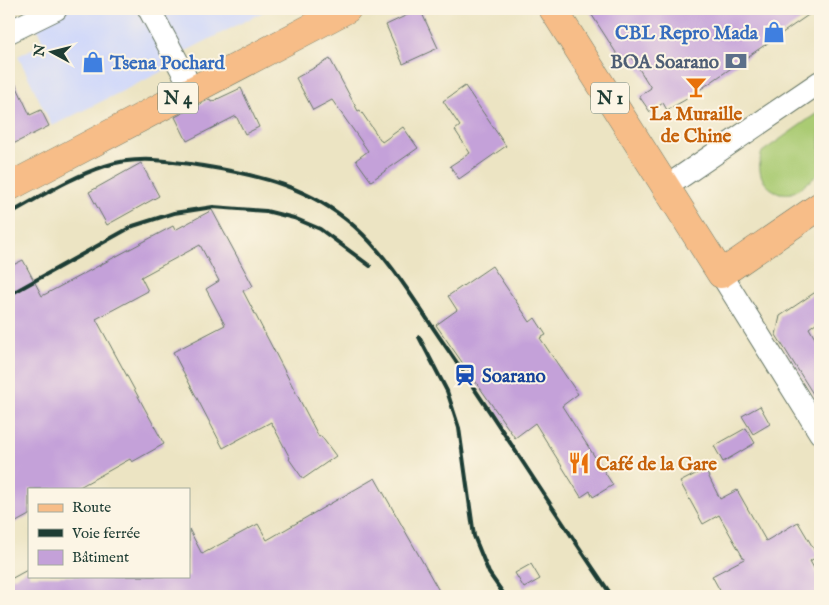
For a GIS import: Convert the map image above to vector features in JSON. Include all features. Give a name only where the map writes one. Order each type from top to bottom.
[{"type":"main road","name":"N 4","points":[[9,169],[310,9]]},
{"type":"main road","name":"N 4","points":[[9,187],[347,9]]},
{"type":"main road","name":"N 1","points":[[553,9],[721,274]]},
{"type":"main road","points":[[721,274],[820,206]]},
{"type":"street","points":[[9,32],[56,9]]},
{"type":"street","points":[[149,9],[185,76]]},
{"type":"street","points":[[666,187],[820,82]]},
{"type":"street","points":[[721,274],[820,433]]},
{"type":"shaded area","name":"Tsena Pochard","points":[[67,9],[140,9],[169,68],[52,126],[18,56],[44,43],[35,25]]},
{"type":"shaded area","name":"Tsena Pochard","points":[[155,9],[269,9],[178,55]]},
{"type":"green space","points":[[820,111],[820,173],[791,193],[780,193],[774,190],[764,182],[760,171],[762,152]]},
{"type":"building","points":[[420,9],[438,48],[403,64],[386,25]]},
{"type":"building","points":[[588,9],[817,9],[685,100],[667,110],[663,103],[650,112],[639,96],[651,88],[631,56],[622,62]]},
{"type":"building","points":[[330,59],[358,111],[360,110],[382,142],[403,127],[418,148],[371,181],[356,160],[368,151],[332,100],[313,110],[296,78]]},
{"type":"building","points":[[9,70],[30,115],[41,110],[49,126],[9,146]]},
{"type":"building","points":[[465,86],[506,146],[459,179],[450,166],[470,153],[455,130],[460,126],[443,101]]},
{"type":"building","points":[[241,88],[259,127],[245,134],[236,116],[187,141],[175,117],[210,99],[211,102]]},
{"type":"building","points":[[141,163],[159,196],[107,225],[89,192]]},
{"type":"building","points":[[212,210],[253,286],[243,291],[319,437],[321,436],[336,456],[303,479],[289,459],[271,422],[223,448],[173,352],[225,325],[206,289],[219,281],[200,245],[141,277],[148,291],[96,319],[164,444],[132,462],[130,459],[78,488],[28,488],[28,516],[9,526],[9,267],[23,260],[42,296],[173,226],[175,230]]},
{"type":"building","points":[[492,266],[530,322],[535,318],[546,335],[540,338],[578,394],[562,406],[613,485],[593,497],[590,491],[581,497],[535,423],[515,438],[436,325],[457,310],[448,296]]},
{"type":"building","points":[[820,289],[820,320],[809,328],[820,347],[820,405],[776,335],[780,316]]},
{"type":"building","points":[[760,406],[770,424],[753,434],[742,416]]},
{"type":"building","points":[[746,428],[755,443],[723,462],[714,446]]},
{"type":"building","points":[[705,469],[720,499],[737,490],[766,541],[798,522],[818,556],[810,561],[820,579],[820,596],[723,596],[712,576],[744,559],[719,515],[703,524],[680,482]]},
{"type":"building","points":[[375,478],[442,596],[9,596],[9,580],[28,570],[28,578],[190,578],[190,531],[202,554],[258,524],[267,540]]},
{"type":"building","points":[[531,564],[540,579],[524,588],[515,573]]},
{"type":"railway","points":[[9,214],[92,171],[117,163],[142,160],[179,162],[244,174],[283,185],[320,201],[354,226],[391,266],[612,596]]},
{"type":"railway","points":[[9,295],[133,226],[174,213],[213,207],[266,211],[294,218],[320,229],[370,266]]},
{"type":"railway","points":[[419,337],[447,391],[459,428],[474,536],[489,573],[505,596]]},
{"type":"place","name":"CBL Repro Mada","points":[[774,32]]},
{"type":"place","name":"BOA Soarano","points":[[736,61]]},
{"type":"place","name":"Tsena Pochard","points":[[93,62]]},
{"type":"place","name":"La Muraille de Chine","points":[[696,87]]},
{"type":"place","name":"Soarano","points":[[465,375]]},
{"type":"place","name":"Café de la Gare","points":[[579,463]]}]
